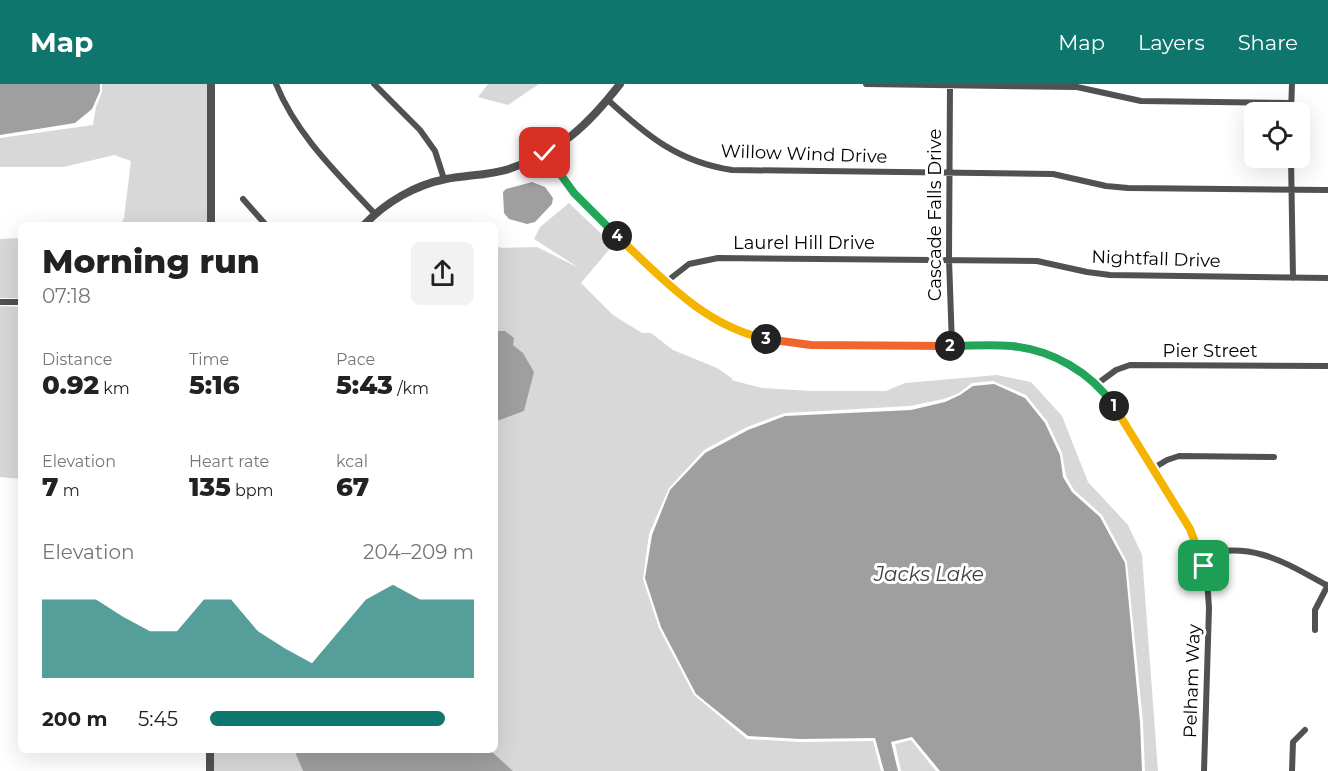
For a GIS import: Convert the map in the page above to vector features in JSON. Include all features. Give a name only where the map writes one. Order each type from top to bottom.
[{"type":"street","points":[[211,222],[212,84]]},
{"type":"street","points":[[276,84],[302,132],[375,214]]},
{"type":"street","points":[[374,84],[420,130],[435,151],[444,179]]},
{"type":"street","points":[[367,222],[397,198],[444,179],[472,177],[507,170],[545,153],[585,126],[620,84]]},
{"type":"street","points":[[866,84],[1077,87],[1127,99],[1244,102]]},
{"type":"street","points":[[1291,102],[1292,84]]},
{"type":"street","name":"Cascade Falls Drive","points":[[950,85],[949,259],[952,346]]},
{"type":"street","name":"Willow Wind Drive","points":[[608,100],[658,142],[689,159],[717,168],[758,171],[1053,174],[1106,186],[1128,188],[1328,190]]},
{"type":"street","name":"Pelham Way","points":[[545,153],[574,193],[666,282],[686,301],[722,324],[757,337],[811,345],[1011,346],[1037,351],[1060,360],[1097,384],[1113,404],[1190,529],[1201,555],[1208,593],[1204,771]]},
{"type":"street","points":[[1291,168],[1293,278]]},
{"type":"street","points":[[243,199],[263,222]]},
{"type":"street","name":"Laurel Hill Drive","points":[[666,282],[688,264],[718,258],[949,259]]},
{"type":"street","name":"Nightfall Drive","points":[[949,259],[1037,261],[1110,275],[1328,278]]},
{"type":"street","points":[[0,302],[18,302]]},
{"type":"street","name":"Pier Street","points":[[1097,384],[1116,370],[1130,365],[1328,366]]},
{"type":"street","points":[[1152,469],[1179,456],[1274,457]]},
{"type":"street","points":[[1201,555],[1236,549],[1255,552],[1276,558],[1328,586],[1315,610],[1316,630]]},
{"type":"street","points":[[1292,771],[1293,741],[1305,730]]},
{"type":"street","points":[[210,753],[210,771]]},
{"type":"shaded area","points":[[102,84],[209,84],[207,222],[122,222],[131,161],[114,155],[64,167],[0,167],[0,138],[93,125],[96,107],[102,92]]},
{"type":"shaded area","points":[[488,84],[539,84],[508,105],[478,97]]},
{"type":"shaded area","points":[[569,203],[613,245],[581,283],[613,315],[642,333],[651,333],[673,350],[717,368],[733,379],[731,380],[762,388],[811,391],[886,391],[905,383],[997,375],[1031,382],[1062,416],[1088,482],[1128,525],[1142,555],[1158,771],[1145,771],[1143,722],[1127,562],[1102,515],[1074,490],[1066,476],[1062,453],[1047,421],[1026,395],[993,381],[972,383],[959,393],[944,399],[910,406],[785,413],[747,427],[704,450],[669,488],[649,534],[643,579],[659,628],[694,695],[747,739],[800,742],[873,741],[881,771],[513,771],[493,753],[498,753],[498,421],[524,411],[529,390],[530,368],[523,354],[513,345],[513,341],[505,331],[498,331],[498,247],[537,247],[579,268],[534,239],[540,227]]},
{"type":"shaded area","points":[[18,238],[18,298],[0,298],[0,239]]},
{"type":"shaded area","points":[[0,306],[18,307],[18,479],[0,477]]},
{"type":"shaded area","points":[[911,740],[936,771],[901,771],[895,744]]},
{"type":"shaded area","points":[[214,753],[295,753],[303,771],[214,771]]},
{"type":"water","points":[[0,84],[100,84],[100,91],[92,109],[75,123],[0,135]]},
{"type":"water","points":[[532,182],[545,187],[553,198],[552,204],[535,222],[527,224],[509,219],[504,213],[503,192],[506,189]]},
{"type":"water","points":[[498,331],[505,331],[514,338],[513,345],[523,353],[534,372],[524,411],[498,421]]},
{"type":"water","name":"Jacks Lake","points":[[994,384],[1025,398],[1045,423],[1060,455],[1063,477],[1072,492],[1100,517],[1125,563],[1140,722],[1142,771],[940,771],[912,737],[891,742],[898,771],[884,771],[875,738],[800,739],[748,736],[696,694],[661,627],[645,578],[652,535],[670,490],[705,453],[748,430],[785,416],[911,410],[945,402],[973,386]]},
{"type":"water","points":[[295,753],[493,753],[513,771],[303,771]]},
{"type":"route","points":[[545,153],[574,193],[686,301],[722,324],[743,333],[774,341],[811,345],[1011,346],[1037,351],[1060,360],[1097,384],[1113,404],[1190,529],[1204,566]]}]
